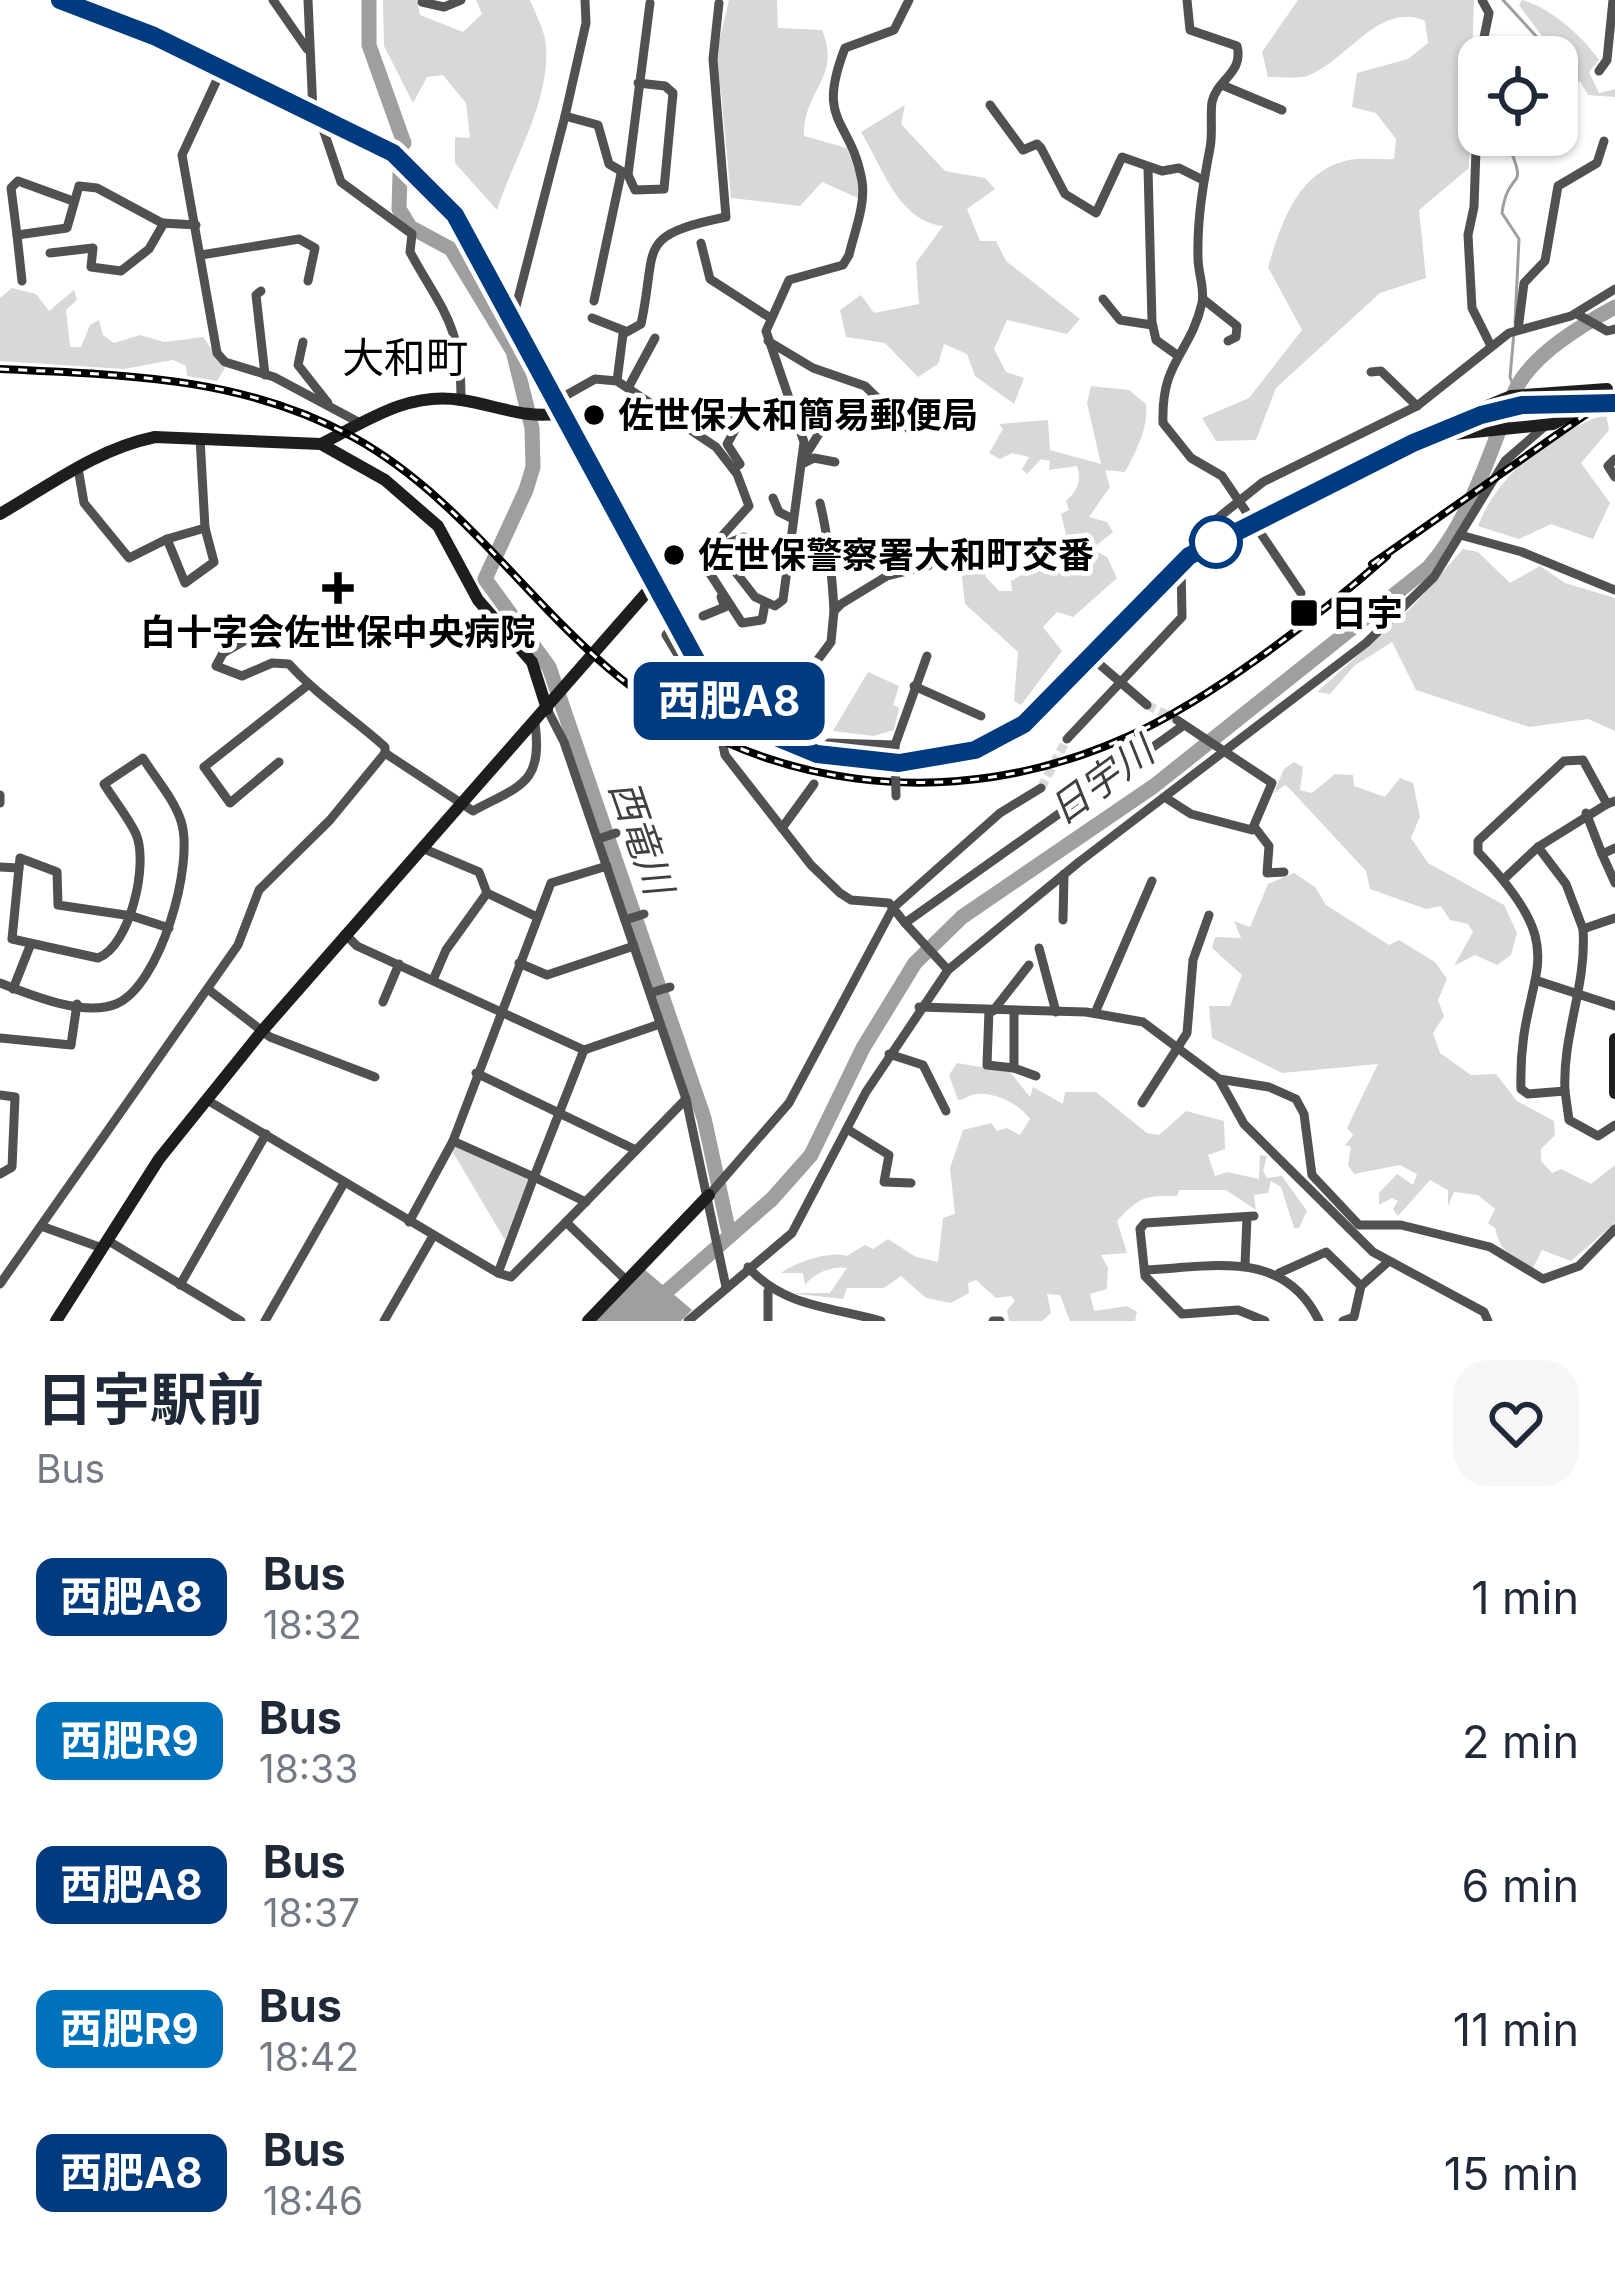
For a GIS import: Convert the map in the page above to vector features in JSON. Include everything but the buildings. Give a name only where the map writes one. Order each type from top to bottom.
[{"type":"highway","points":[[59,0],[154,36],[316,113],[393,153],[419,173],[455,215],[676,622],[720,693],[771,735],[817,754],[899,763],[975,750],[1024,724],[1185,560],[1252,522],[1473,413],[1612,394]]},
{"type":"street","points":[[273,0],[307,49]]},
{"type":"street","points":[[308,0],[307,49],[316,113],[341,182],[412,234],[410,251],[446,305],[458,337],[461,400]]},
{"type":"street","points":[[422,2],[444,7],[461,0]]},
{"type":"street","points":[[513,318],[566,116],[585,0]]},
{"type":"street","points":[[765,604],[783,601],[804,460],[767,340],[769,317],[789,280],[843,265],[849,255],[864,185],[835,122],[830,103],[835,78],[845,48],[894,30],[909,0]]},
{"type":"street","points":[[1187,0],[1190,30],[1237,46],[1234,72],[1212,104],[1210,150],[1201,179],[1203,299],[1166,384],[1163,424],[1191,458],[1222,476],[1301,593]]},
{"type":"street","points":[[1482,0],[1489,13],[1484,36]]},
{"type":"street","points":[[1599,71],[1607,60],[1613,0]]},
{"type":"street","points":[[594,301],[625,175],[650,2]]},
{"type":"street","points":[[617,381],[622,334],[641,324],[645,270],[656,246],[678,228],[726,217],[713,59],[719,4]]},
{"type":"street","points":[[222,69],[182,155],[217,352],[225,362],[265,375],[362,424]]},
{"type":"street","points":[[566,116],[598,125],[609,164],[625,175],[634,190],[664,189],[673,93],[665,86],[638,83]]},
{"type":"street","points":[[1222,85],[1282,110]]},
{"type":"street","points":[[990,105],[1023,149],[1041,148],[1065,194],[1096,213],[1122,157],[1148,168],[1179,168],[1201,179]]},
{"type":"street","points":[[1515,331],[1524,283],[1546,261],[1558,186],[1600,157],[1604,141]]},
{"type":"street","points":[[1476,156],[1468,235],[1472,308],[1491,346]]},
{"type":"street","points":[[1600,157],[1615,164]]},
{"type":"street","points":[[1148,168],[1152,325],[1159,344],[1178,355]]},
{"type":"street","points":[[22,281],[11,188],[18,181],[73,201]]},
{"type":"street","points":[[17,236],[68,228],[79,186],[86,184],[164,223],[196,225]]},
{"type":"street","points":[[50,253],[93,248],[91,267],[121,271],[149,249],[164,223]]},
{"type":"street","points":[[200,255],[299,239],[316,248],[308,280]]},
{"type":"street","points":[[701,243],[710,279],[769,317]]},
{"type":"street","points":[[1067,740],[1183,617],[1185,560],[1194,537],[1238,500],[1295,464],[1417,406],[1515,331],[1578,315],[1615,289]]},
{"type":"street","points":[[262,291],[256,295],[265,375]]},
{"type":"street","points":[[1103,299],[1120,320],[1152,325]]},
{"type":"street","points":[[1203,299],[1237,326],[1236,337],[1228,341]]},
{"type":"street","points":[[1578,315],[1611,330]]},
{"type":"street","points":[[592,318],[628,332]]},
{"type":"street","points":[[628,388],[655,338]]},
{"type":"street","points":[[767,340],[813,368],[865,386],[909,429]]},
{"type":"street","points":[[303,342],[298,365],[330,408]]},
{"type":"street","points":[[1371,371],[1381,371],[1417,406]]},
{"type":"street","points":[[0,514],[78,468],[136,441],[200,438],[321,444],[406,403],[461,400],[528,415],[558,407],[595,379],[617,381],[628,388],[716,447],[733,469],[749,506],[718,547]]},
{"type":"street","points":[[1473,413],[1511,396],[1559,391],[1612,394]]},
{"type":"street","points":[[1422,439],[1545,426],[1612,394]]},
{"type":"street","points":[[717,403],[732,411],[739,423],[727,444],[740,464],[733,469]]},
{"type":"street","points":[[688,1321],[792,1233],[889,1054],[949,970],[1064,874],[1366,643],[1434,577],[1505,461],[1538,438],[1545,426]]},
{"type":"street","points":[[804,460],[827,429]]},
{"type":"street","points":[[167,539],[185,583],[214,562],[205,528],[200,438]]},
{"type":"street","points":[[321,444],[422,507],[478,600],[532,662],[556,699],[608,836],[608,866],[634,946],[661,990],[660,1024],[711,1194],[725,1285]]},
{"type":"street","points":[[815,447],[828,446]]},
{"type":"street","points":[[1615,459],[1608,466],[1615,477]]},
{"type":"street","points":[[804,460],[835,462]]},
{"type":"street","points":[[78,468],[84,503],[129,558],[167,539],[205,528]]},
{"type":"street","points":[[773,497],[779,512],[793,519]]},
{"type":"street","points":[[788,695],[831,642],[831,547],[820,503]]},
{"type":"street","points":[[1463,536],[1615,590]]},
{"type":"street","points":[[718,547],[744,537]]},
{"type":"street","points":[[718,547],[765,604]]},
{"type":"street","points":[[834,611],[887,576],[928,566],[932,554]]},
{"type":"street","points":[[703,616],[725,607],[709,572]]},
{"type":"street","points":[[56,1321],[159,1159],[262,1031],[655,584]]},
{"type":"street","points":[[721,597],[726,594],[748,624],[762,620],[765,604]]},
{"type":"street","points":[[676,622],[666,634],[718,722],[725,755],[782,828],[840,892],[893,908],[949,970]]},
{"type":"street","points":[[260,632],[223,653],[216,666],[242,676],[280,662],[330,706],[352,717],[386,753],[472,811],[531,776],[540,757],[535,723]]},
{"type":"street","points":[[896,796],[895,746],[927,656]]},
{"type":"street","points":[[1091,657],[1147,705]]},
{"type":"street","points":[[279,762],[230,803],[204,767],[308,685]]},
{"type":"street","points":[[914,686],[981,716]]},
{"type":"street","points":[[720,693],[788,695],[804,702]]},
{"type":"street","points":[[905,923],[1180,722],[1272,783],[1256,829]]},
{"type":"street","points":[[817,754],[829,743],[895,746]]},
{"type":"street","points":[[0,1284],[209,991],[238,945],[259,890],[330,820],[386,753]]},
{"type":"street","points":[[0,983],[77,1004],[106,1006],[131,995],[169,928],[178,898],[182,822],[143,758],[104,784],[138,843],[132,916],[116,948],[98,958],[12,939],[20,858],[57,872],[58,905],[132,916],[169,928]]},
{"type":"street","points":[[1504,880],[1538,847],[1586,813],[1611,802],[1583,760],[1564,760],[1478,841],[1478,852],[1504,880],[1536,928],[1538,981],[1522,1034],[1521,1089],[1528,1094],[1565,1091]]},
{"type":"street","points":[[782,828],[814,784]]},
{"type":"street","points":[[588,1321],[728,1178],[800,1084],[893,908],[1000,813],[1040,788]]},
{"type":"street","points":[[1166,798],[1191,814],[1244,831],[1256,829]]},
{"type":"street","points":[[1586,813],[1615,883]]},
{"type":"street","points":[[1256,829],[1269,846],[1267,873],[1284,872]]},
{"type":"street","points":[[1538,847],[1566,884],[1583,929],[1580,995],[1565,1044],[1569,1120],[1598,1136],[1615,1125]]},
{"type":"street","points":[[422,848],[479,872],[487,893],[537,916]]},
{"type":"street","points":[[1602,854],[1615,848]]},
{"type":"street","points":[[409,1222],[453,1141],[551,883],[608,866]]},
{"type":"street","points":[[0,867],[19,868]]},
{"type":"street","points":[[1063,920],[1064,874]]},
{"type":"street","points":[[1096,1013],[1114,977],[1138,902],[1152,881]]},
{"type":"street","points":[[433,980],[446,950],[487,893]]},
{"type":"street","points":[[628,919],[643,914]]},
{"type":"street","points":[[1142,1103],[1187,1033],[1189,981],[1209,915]]},
{"type":"street","points":[[1583,929],[1615,919]]},
{"type":"street","points":[[345,934],[584,1050],[660,1024]]},
{"type":"street","points":[[13,988],[30,946]]},
{"type":"street","points":[[519,963],[548,975],[634,946]]},
{"type":"street","points":[[1039,948],[1056,1012]]},
{"type":"street","points":[[382,1002],[399,964]]},
{"type":"street","points":[[1028,965],[991,1011],[987,1065],[1036,1076]]},
{"type":"street","points":[[1538,981],[1615,1006]]},
{"type":"street","points":[[209,991],[262,1031],[375,1077]]},
{"type":"street","points":[[0,1038],[71,1045],[77,1004]]},
{"type":"street","points":[[919,1006],[1096,1013],[1143,1022],[1219,1079],[1244,1124],[1373,1252],[1484,1312],[1488,1321]]},
{"type":"street","points":[[1014,1011],[1014,1068]]},
{"type":"street","points":[[1615,1039],[1615,1093]]},
{"type":"street","points":[[498,1273],[584,1050]]},
{"type":"street","points":[[889,1054],[923,1065],[946,1112]]},
{"type":"street","points":[[476,1073],[635,1150]]},
{"type":"street","points":[[1219,1079],[1269,1087],[1296,1099],[1304,1114],[1312,1175],[1359,1225],[1401,1225],[1490,1247],[1522,1271],[1543,1279],[1579,1266],[1615,1229]]},
{"type":"street","points":[[0,1095],[15,1097],[12,1166],[0,1174]]},
{"type":"street","points":[[207,1100],[433,1236],[512,1277],[686,1099]]},
{"type":"street","points":[[847,1130],[889,1155],[884,1182],[910,1183]]},
{"type":"street","points":[[0,1134],[14,1135]]},
{"type":"street","points":[[180,1285],[266,1134]]},
{"type":"street","points":[[453,1141],[586,1202]]},
{"type":"street","points":[[266,1321],[344,1183]]},
{"type":"street","points":[[1245,1265],[1250,1217],[1145,1223],[1141,1229],[1144,1270],[1182,1314],[1238,1310],[1265,1321]]},
{"type":"street","points":[[566,1222],[627,1281]]},
{"type":"street","points":[[40,1226],[105,1244],[241,1321]]},
{"type":"street","points":[[385,1321],[433,1236]]},
{"type":"street","points":[[1279,1273],[1326,1252],[1360,1286]]},
{"type":"street","points":[[1343,1321],[1354,1317],[1360,1286],[1389,1261]]},
{"type":"street","points":[[1144,1270],[1245,1265],[1279,1273],[1303,1293],[1319,1321]]},
{"type":"street","points":[[748,1267],[768,1291],[881,1321]]},
{"type":"street","points":[[768,1291],[768,1321]]},
{"type":"shaded area","points":[[383,0],[417,0],[420,15],[463,32],[482,14],[476,0],[530,0],[542,28],[546,67],[529,129],[497,210],[455,163],[455,137],[470,138],[466,103],[443,75],[427,77],[413,103],[384,46]]},
{"type":"shaded area","points":[[729,0],[777,0],[778,28],[822,30],[827,46],[825,72],[809,106],[804,136],[847,148],[863,190],[858,198],[822,182],[800,206],[731,198],[721,91],[712,71]]},
{"type":"shaded area","points":[[1298,0],[1474,0],[1473,36],[1458,36],[1458,156],[1469,156],[1469,168],[1419,210],[1426,278],[1380,293],[1276,388],[1256,440],[1216,441],[1202,418],[1249,398],[1302,330],[1268,267],[1293,203],[1328,168],[1351,160],[1394,159],[1396,139],[1376,113],[1352,107],[1357,73],[1408,59],[1428,43],[1425,21],[1393,19],[1378,25],[1321,69],[1293,78],[1268,77],[1262,52]]},
{"type":"shaded area","points":[[1522,0],[1533,4],[1578,36],[1542,36],[1519,5]]},
{"type":"shaded area","points":[[1578,36],[1599,60],[1589,72],[1599,93],[1615,89],[1615,97],[1588,95],[1580,81]]},
{"type":"shaded area","points":[[905,105],[901,124],[945,171],[985,178],[995,189],[967,209],[980,241],[996,241],[1006,261],[1080,319],[1067,334],[1007,320],[994,349],[1006,372],[1024,378],[1014,404],[975,376],[967,354],[944,344],[938,364],[918,377],[885,343],[846,337],[840,310],[861,295],[874,313],[919,304],[916,263],[943,226],[927,222],[903,203],[861,132]]},
{"type":"shaded area","points":[[12,288],[36,294],[49,311],[74,290],[77,300],[66,310],[70,347],[81,347],[90,325],[99,320],[103,335],[114,343],[140,335],[164,342],[203,337],[225,368],[217,381],[187,376],[186,366],[173,360],[124,369],[0,361],[0,298]]},
{"type":"shaded area","points":[[1091,386],[1129,390],[1146,404],[1144,430],[1125,472],[1105,470],[1110,487],[1089,517],[1107,522],[1113,532],[1092,549],[1107,557],[1117,578],[1073,617],[1057,612],[1043,627],[1062,651],[1021,705],[1014,701],[1018,652],[965,604],[962,577],[969,565],[982,562],[986,577],[999,591],[1012,591],[1011,581],[1032,569],[1057,567],[1056,540],[1066,534],[1061,514],[1069,510],[1066,501],[1078,485],[1078,471],[1077,466],[1049,470],[1050,461],[1041,459],[1027,474],[1022,469],[1029,457],[1012,453],[1000,459],[989,453],[1003,429],[999,424],[1048,420],[1050,450],[1101,464],[1087,403]]},
{"type":"shaded area","points":[[1606,414],[1609,430],[1581,463],[1610,503],[1593,539],[1551,524],[1519,539],[1478,526],[1499,489],[1529,457],[1566,432]]},
{"type":"shaded area","points":[[1463,549],[1478,552],[1510,583],[1540,566],[1565,583],[1615,598],[1615,731],[1588,719],[1529,727],[1416,690],[1392,642],[1354,666],[1330,694],[1317,692],[1412,607]]},
{"type":"shaded area","points":[[868,672],[899,686],[893,705],[899,708],[894,730],[874,736],[833,731]]},
{"type":"shaded area","points":[[1294,762],[1303,767],[1300,790],[1312,793],[1335,774],[1353,775],[1354,786],[1385,797],[1400,778],[1413,783],[1420,816],[1411,838],[1428,863],[1504,905],[1517,933],[1511,955],[1497,965],[1475,955],[1454,966],[1473,932],[1468,924],[1450,920],[1441,906],[1426,909],[1370,889],[1366,871],[1290,789],[1285,785],[1274,793],[1284,769]]},
{"type":"shaded area","points":[[1294,873],[1315,887],[1326,905],[1389,945],[1399,940],[1435,962],[1447,979],[1438,1000],[1444,1016],[1433,1033],[1440,1053],[1471,1075],[1496,1074],[1517,1101],[1554,1121],[1555,1135],[1541,1149],[1541,1161],[1552,1173],[1561,1169],[1591,1184],[1615,1165],[1615,1223],[1571,1261],[1542,1250],[1533,1268],[1519,1261],[1503,1248],[1488,1223],[1495,1209],[1478,1195],[1454,1192],[1448,1206],[1448,1190],[1430,1180],[1398,1216],[1393,1209],[1398,1201],[1392,1198],[1379,1205],[1379,1193],[1397,1174],[1413,1185],[1417,1174],[1400,1165],[1354,1174],[1348,1165],[1351,1147],[1345,1145],[1353,1135],[1347,1128],[1378,1064],[1282,1073],[1212,1038],[1209,1006],[1230,1006],[1242,975],[1212,948],[1215,937],[1241,938],[1234,921],[1250,927],[1268,884]]},
{"type":"shaded area","points":[[957,1063],[1010,1072],[1030,1097],[1033,1087],[1063,1104],[1065,1092],[1096,1092],[1147,1133],[1159,1135],[1186,1111],[1224,1121],[1225,1149],[1208,1155],[1215,1176],[1227,1172],[1259,1179],[1260,1155],[1267,1156],[1263,1171],[1267,1178],[1282,1176],[1307,1211],[1299,1228],[1294,1228],[1281,1187],[1271,1181],[1268,1193],[1254,1195],[1256,1210],[1226,1190],[1179,1190],[1177,1196],[1138,1202],[1117,1221],[1127,1253],[1101,1255],[1108,1268],[1107,1289],[1090,1294],[1094,1311],[1127,1306],[1137,1312],[1135,1321],[1070,1321],[1060,1295],[1047,1294],[1051,1313],[1042,1321],[1009,1321],[1007,1310],[1015,1301],[1011,1296],[996,1298],[976,1280],[968,1283],[969,1293],[951,1303],[926,1298],[901,1276],[884,1288],[847,1288],[843,1299],[789,1293],[830,1293],[847,1268],[823,1271],[805,1285],[803,1273],[781,1273],[787,1269],[823,1256],[847,1256],[865,1245],[873,1249],[888,1239],[916,1257],[938,1262],[943,1218],[955,1214],[950,1168],[963,1130],[991,1123],[997,1131],[1007,1128],[1020,1135],[1030,1119],[999,1097],[974,1094],[958,1100],[949,1075]]},
{"type":"shaded area","points":[[455,1146],[529,1179],[505,1240],[451,1149]]},
{"type":"shaded area","points":[[644,1269],[692,1310],[681,1321],[591,1321]]},
{"type":"waterway","name":"西竜川","points":[[369,0],[369,45],[404,143]]},
{"type":"waterway","points":[[1503,0],[1536,36]]},
{"type":"waterway","points":[[1513,156],[1518,174],[1502,213],[1519,239],[1515,323]]},
{"type":"waterway","name":"西竜川","points":[[400,174],[399,209],[410,227],[451,249],[513,351],[532,428],[533,467],[485,579],[549,667],[704,1118],[729,1233]]},
{"type":"waterway","name":"日宇川","points":[[633,1321],[772,1199],[811,1155],[863,1048],[915,963],[962,917],[1154,786],[1429,567],[1469,505],[1523,378],[1559,342],[1615,307]]},
{"type":"waterway","points":[[1514,332],[1510,377],[1515,390]]},
{"type":"tunnel","points":[[1147,705],[1177,720]]},
{"type":"tunnel","points":[[1041,788],[1067,739]]},
{"type":"railway","points":[[0,369],[137,377],[225,390],[268,401],[353,437],[424,486],[576,639],[665,710],[726,742],[790,765],[856,779],[924,783],[992,777],[1060,762],[1127,737],[1193,702],[1262,655],[1387,556]]},
{"type":"railway","points":[[1372,564],[1615,394]]},
{"type":"bus line","name":"西肥A8","points":[[60,0],[154,36],[319,115],[393,153],[419,173],[455,215],[701,669],[746,718],[771,735],[817,754],[899,763],[975,750],[1024,724],[1189,556],[1413,443],[1481,415],[1522,405],[1615,403]]},
{"type":"place","name":"佐世保大和簡易郵便局","points":[[594,415]]},
{"type":"place","name":"佐世保警察署大和町交番","points":[[674,555]]},
{"type":"place","name":"白十字会佐世保中央病院","points":[[338,588]]},
{"type":"place","name":"日宇","points":[[1304,613]]},
{"type":"district","name":"大和町","points":[[405,357]]}]
